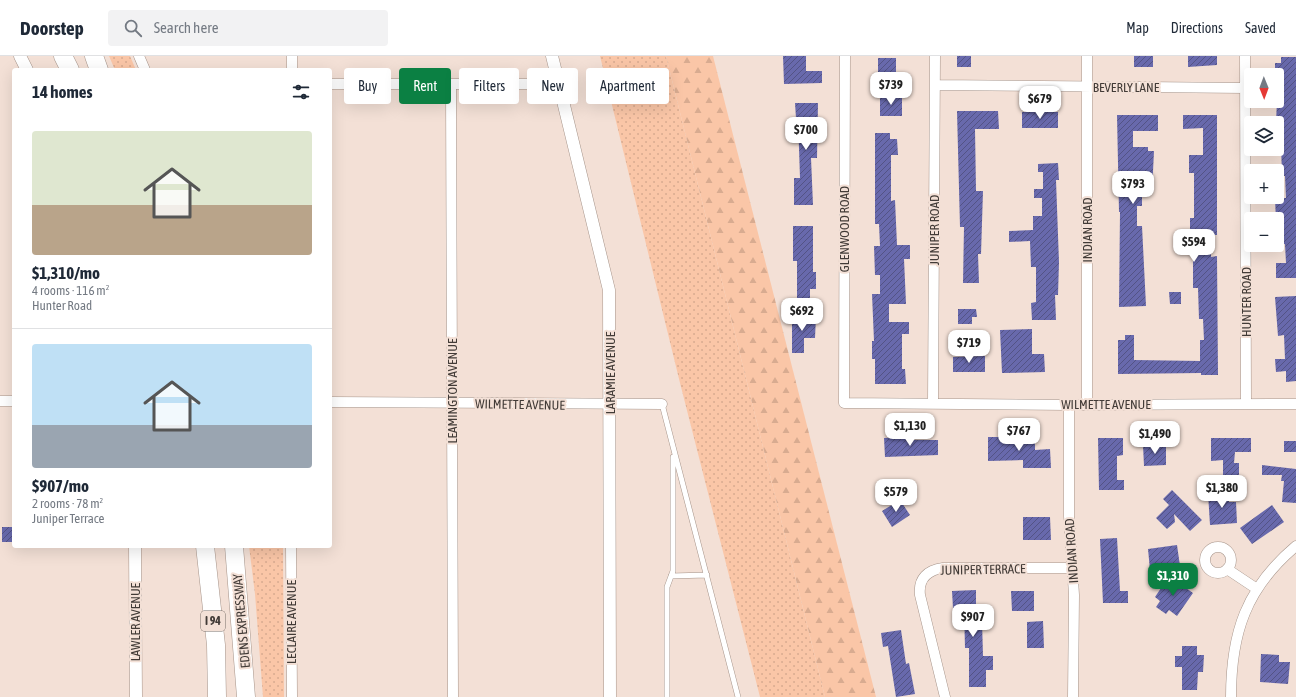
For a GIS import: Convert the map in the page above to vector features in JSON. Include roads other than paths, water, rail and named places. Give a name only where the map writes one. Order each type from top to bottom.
[{"type":"highway","points":[[63,56],[69,68]]},
{"type":"highway","points":[[94,56],[99,68]]},
{"type":"highway","name":"EDENS EXPRESSWAY","points":[[205,548],[216,645],[217,697]]},
{"type":"highway","name":"EDENS EXPRESSWAY","points":[[234,548],[246,697]]},
{"type":"street","points":[[20,56],[26,68]]},
{"type":"street","points":[[139,56],[144,68]]},
{"type":"street","points":[[292,56],[292,68]]},
{"type":"street","name":"LARAMIE AVENUE","points":[[552,56],[555,68]]},
{"type":"street","name":"GLENWOOD ROAD","points":[[844,403],[845,56]]},
{"type":"street","name":"JUNIPER ROAD","points":[[933,403],[935,56]]},
{"type":"street","name":"INDIAN ROAD","points":[[1087,56],[1087,404]]},
{"type":"street","name":"HUNTER ROAD","points":[[1245,56],[1245,68]]},
{"type":"street","points":[[332,84],[399,84]]},
{"type":"street","points":[[451,84],[527,84]]},
{"type":"street","name":"LEAMINGTON AVENUE","points":[[451,84],[452,697]]},
{"type":"street","name":"BEVERLY LANE","points":[[935,85],[1244,88]]},
{"type":"street","name":"LARAMIE AVENUE","points":[[564,104],[610,290],[610,697]]},
{"type":"street","name":"HUNTER ROAD","points":[[1245,108],[1246,404]]},
{"type":"street","points":[[0,402],[12,401]]},
{"type":"street","name":"WILMETTE AVENUE","points":[[332,402],[662,404]]},
{"type":"street","name":"WILMETTE AVENUE","points":[[844,403],[1069,405],[1296,404]]},
{"type":"street","name":"INDIAN ROAD","points":[[1069,405],[1069,516],[1074,595],[1073,697]]},
{"type":"street","points":[[1231,697],[1231,669],[1238,630],[1257,588],[1280,560],[1296,546]]},
{"type":"street","name":"LAWLER AVENUE","points":[[135,548],[136,697]]},
{"type":"street","name":"LECLAIRE AVENUE","points":[[291,548],[292,697]]},
{"type":"street","name":"JUNIPER TERRACE","points":[[945,697],[920,595],[920,588],[924,576],[934,569],[943,568],[1072,568]]},
{"type":"street","points":[[1227,569],[1257,588]]},
{"type":"lane","points":[[662,404],[738,697]]},
{"type":"lane","points":[[667,697],[667,587],[673,571],[673,450]]},
{"type":"lane","points":[[671,576],[707,575]]}]
